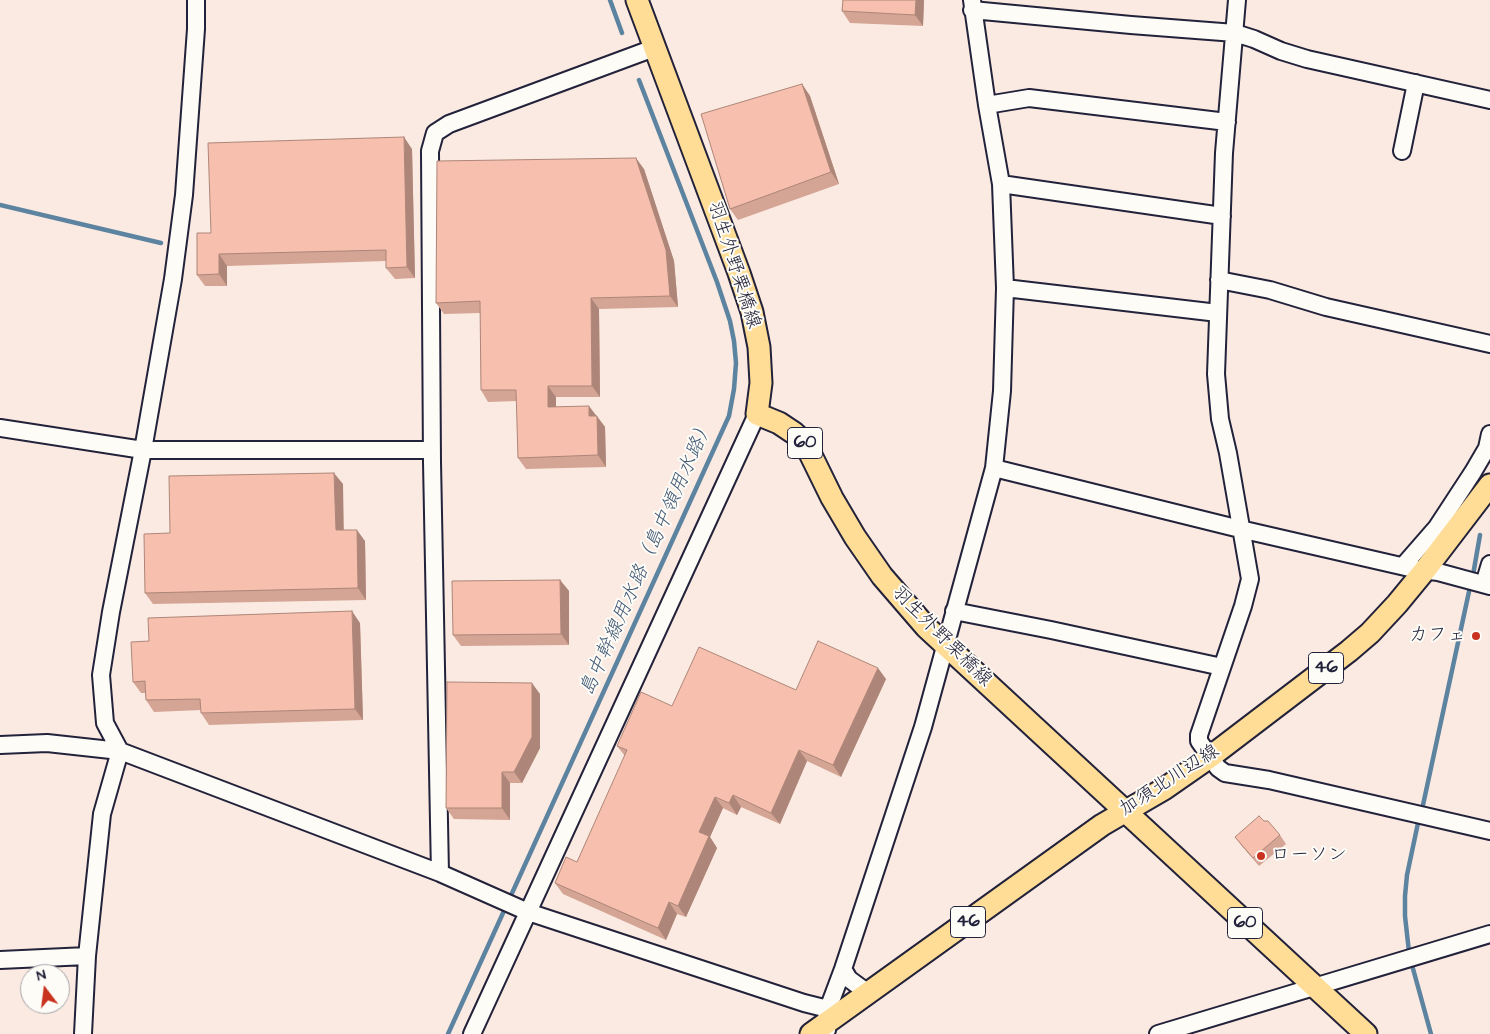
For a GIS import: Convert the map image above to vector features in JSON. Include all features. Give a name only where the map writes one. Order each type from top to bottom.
[{"type":"main road","name":"羽生外野栗橋線","points":[[637,0],[752,312],[760,356],[761,383],[757,414],[794,433],[805,443],[832,498],[876,568],[916,616],[945,646],[1366,1034]]},
{"type":"main road","name":"加須北川辺線","points":[[823,1025],[1102,825],[1164,789],[1210,757],[1370,633],[1425,570],[1490,485]]},
{"type":"street","points":[[83,1034],[87,956],[102,814],[120,751],[106,723],[101,675],[111,612],[143,450],[184,195],[196,29],[196,0]]},
{"type":"street","points":[[1237,0],[1227,122],[1216,374],[1217,393],[1250,579],[1243,606],[1199,735],[1199,741],[1218,768],[1225,773],[1269,780],[1490,831]]},
{"type":"street","points":[[0,745],[47,743],[120,751],[440,873],[528,912],[804,1004],[823,1025],[923,727],[994,468],[1002,391],[1004,288],[1002,184],[986,105],[972,5],[1131,25],[1235,33],[1281,51],[1490,100]]},
{"type":"street","points":[[440,873],[432,450],[430,151],[435,133],[449,124],[654,48]]},
{"type":"street","points":[[1402,151],[1416,83]]},
{"type":"street","points":[[986,105],[1029,98],[1227,122]]},
{"type":"street","points":[[1002,184],[1222,216]]},
{"type":"street","points":[[1219,280],[1270,290],[1326,307],[1490,344]]},
{"type":"street","points":[[1004,288],[1218,313]]},
{"type":"street","points":[[472,1034],[757,414]]},
{"type":"street","points":[[0,428],[143,450],[432,450]]},
{"type":"street","points":[[1403,566],[1437,527],[1486,448],[1490,434]]},
{"type":"street","points":[[994,468],[1240,529],[1403,566],[1438,572],[1487,585],[1490,564]]},
{"type":"street","points":[[954,611],[1222,667]]},
{"type":"street","points":[[1158,1034],[1490,934]]},
{"type":"street","points":[[0,960],[87,956]]},
{"type":"street","points":[[843,969],[849,980],[868,993]]},
{"type":"building","points":[[843,0],[916,0],[915,15],[842,11]]},
{"type":"building","points":[[802,84],[831,172],[730,209],[701,114]]},
{"type":"building","points":[[404,137],[407,267],[386,268],[386,250],[219,254],[219,274],[197,275],[197,233],[211,233],[208,143]]},
{"type":"building","points":[[636,158],[666,250],[670,296],[591,298],[592,386],[548,386],[548,407],[589,406],[589,416],[597,416],[598,455],[518,458],[516,390],[481,390],[480,301],[436,303],[437,161]]},
{"type":"building","points":[[334,473],[336,530],[357,530],[358,588],[145,593],[144,534],[170,533],[169,476]]},
{"type":"building","points":[[560,580],[561,634],[453,635],[452,581]]},
{"type":"building","points":[[352,611],[355,709],[201,713],[200,699],[146,700],[145,681],[133,682],[131,642],[149,641],[148,618]]},
{"type":"building","points":[[818,641],[878,668],[833,765],[799,750],[771,813],[733,795],[729,803],[715,797],[699,832],[709,836],[678,906],[669,902],[658,928],[555,883],[566,857],[577,862],[627,750],[617,746],[641,692],[672,706],[699,647],[796,690]]},
{"type":"building","points":[[447,682],[532,683],[532,737],[514,772],[502,772],[502,808],[446,808]]},
{"type":"building","points":[[1259,816],[1264,821],[1268,821],[1280,835],[1253,858],[1235,837]]},
{"type":"waterway","name":"島中幹線用水路（島中領用水路）","points":[[610,0],[622,33]]},
{"type":"waterway","name":"島中幹線用水路（島中領用水路）","points":[[448,1034],[729,416],[736,363],[730,321],[717,282],[639,80]]},
{"type":"waterway","points":[[0,205],[161,243]]},
{"type":"waterway","points":[[1473,575],[1480,535]]},
{"type":"waterway","points":[[1423,805],[1470,587]]},
{"type":"waterway","points":[[1409,952],[1405,896],[1407,875],[1418,823]]},
{"type":"waterway","points":[[1412,965],[1431,1034]]},
{"type":"place","name":"カフェ","points":[[1476,636]]},
{"type":"place","name":"ローソン","points":[[1261,856]]}]
